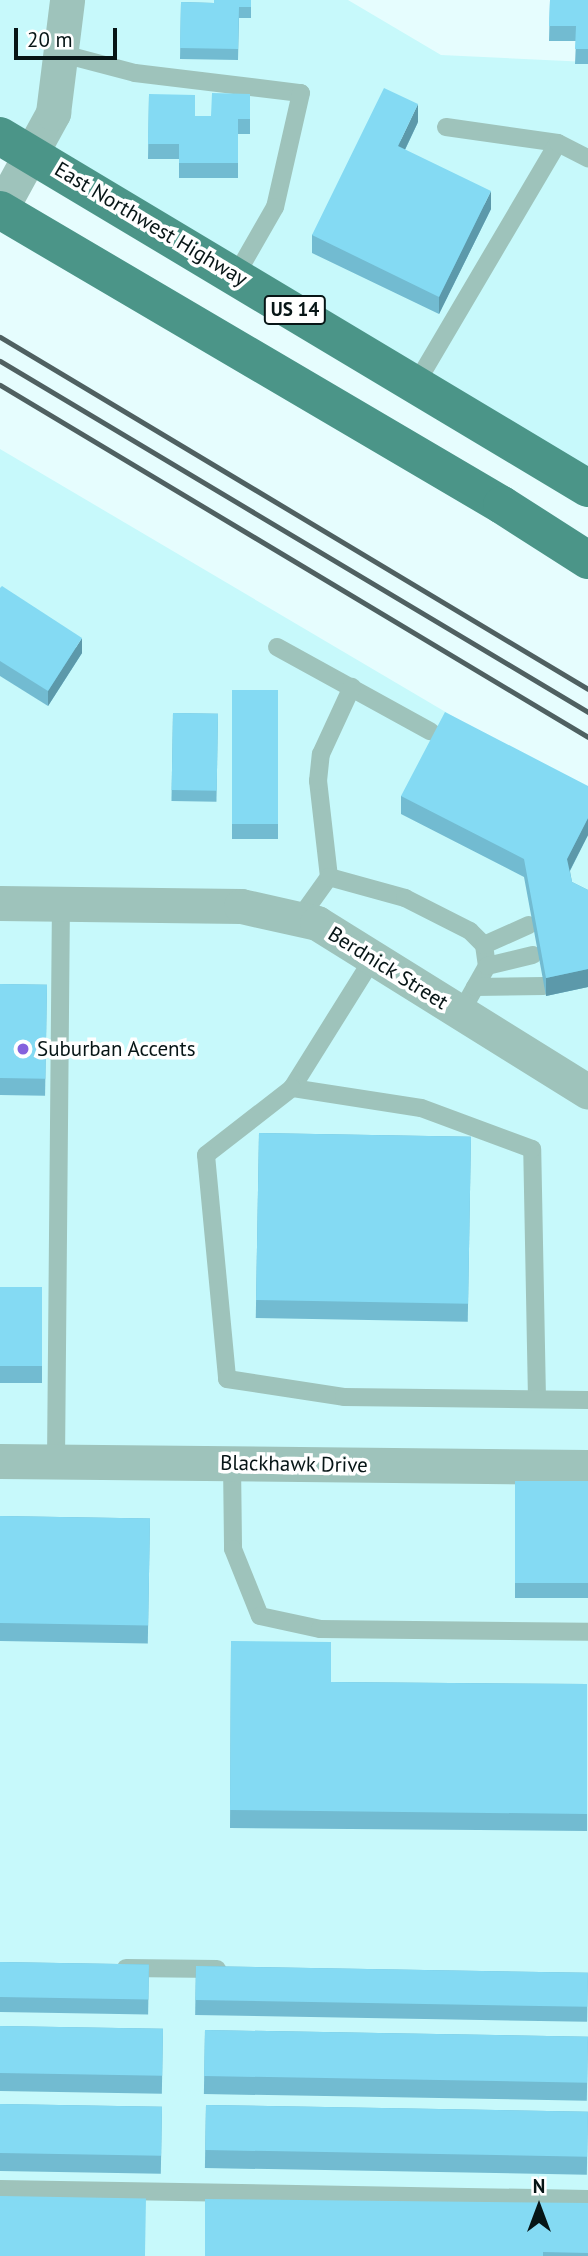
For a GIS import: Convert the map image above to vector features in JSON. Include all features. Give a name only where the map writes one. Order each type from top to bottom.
[{"type":"main road","name":"East Northwest Highway","points":[[16,145],[531,450],[588,488]]},
{"type":"main road","points":[[0,210],[502,505],[588,560]]},
{"type":"main road","points":[[531,450],[588,467]]},
{"type":"street","points":[[0,210],[16,145],[53,113],[67,0]]},
{"type":"street","name":"Berdnick Street","points":[[0,902],[242,906],[317,923],[372,960],[468,1000],[588,1092]]},
{"type":"street","name":"Blackhawk Drive","points":[[0,1461],[588,1467]]},
{"type":"lane","points":[[62,54],[135,73],[301,93],[275,206],[236,275]]},
{"type":"lane","points":[[446,127],[558,143],[588,158]]},
{"type":"lane","points":[[417,382],[558,143]]},
{"type":"lane","points":[[277,648],[430,731]]},
{"type":"lane","points":[[299,919],[329,877],[318,781],[321,754],[352,687]]},
{"type":"lane","points":[[329,877],[405,898],[470,931],[484,945],[487,966],[468,1000]]},
{"type":"lane","points":[[56,1461],[61,903]]},
{"type":"lane","points":[[484,945],[530,925]]},
{"type":"lane","points":[[487,966],[533,955]]},
{"type":"lane","points":[[372,960],[292,1088],[206,1155],[227,1379],[344,1397],[588,1400]]},
{"type":"lane","points":[[468,1000],[544,986]]},
{"type":"lane","points":[[292,1088],[421,1108],[533,1149],[537,1399]]},
{"type":"lane","points":[[232,1463],[233,1549],[260,1616],[320,1629],[588,1632]]},
{"type":"lane","points":[[109,1968],[232,1969]]},
{"type":"lane","points":[[0,2189],[588,2199]]},
{"type":"shaded area","points":[[0,0],[348,0],[441,55],[588,62],[588,488],[0,137]]},
{"type":"shaded area","points":[[0,449],[588,796],[588,2256],[0,2256]]},
{"type":"building","points":[[214,0],[251,0],[251,7],[239,7],[238,49],[180,48],[181,2],[214,3]]},
{"type":"building","points":[[550,0],[588,0],[588,49],[575,49],[576,26],[549,26]]},
{"type":"building","points":[[384,88],[418,104],[398,146],[491,191],[439,297],[312,235]]},
{"type":"building","points":[[212,93],[250,94],[250,119],[238,119],[238,163],[179,163],[179,144],[148,144],[149,94],[195,95],[195,116],[211,116]]},
{"type":"building","points":[[2,586],[82,638],[48,691],[0,661]]},
{"type":"building","points":[[232,690],[278,690],[278,824],[232,824]]},
{"type":"building","points":[[445,712],[588,786],[588,818],[567,859],[572,882],[588,890],[588,969],[546,978],[524,859],[401,796]]},
{"type":"building","points":[[173,713],[218,714],[217,791],[172,790]]},
{"type":"building","name":"Suburban Accents","points":[[0,984],[47,985],[45,1079],[0,1078]]},
{"type":"building","points":[[259,1133],[471,1137],[468,1304],[256,1300]]},
{"type":"building","points":[[0,1287],[42,1287],[42,1366],[0,1366]]},
{"type":"building","points":[[515,1481],[588,1481],[588,1583],[515,1583]]},
{"type":"building","points":[[0,1516],[150,1519],[148,1626],[0,1623]]},
{"type":"building","points":[[231,1641],[331,1642],[331,1682],[587,1684],[587,1814],[230,1810]]},
{"type":"building","points":[[0,1962],[149,1965],[148,2000],[0,1997]]},
{"type":"building","points":[[196,1966],[588,1973],[587,2007],[195,2000]]},
{"type":"building","points":[[0,2026],[163,2029],[162,2076],[0,2073]]},
{"type":"building","points":[[205,2030],[588,2037],[587,2083],[204,2076]]},
{"type":"building","points":[[0,2104],[162,2107],[161,2156],[0,2153]]},
{"type":"building","points":[[206,2105],[588,2112],[587,2157],[205,2150]]},
{"type":"building","points":[[0,2196],[146,2199],[145,2256],[0,2256]]},
{"type":"building","points":[[205,2199],[588,2203],[588,2253],[543,2252],[543,2256],[205,2256]]},
{"type":"railway","points":[[0,337],[588,689]]},
{"type":"railway","points":[[0,361],[588,712]]},
{"type":"railway","points":[[0,385],[588,737]]},
{"type":"place","name":"Suburban Accents","points":[[23,1049]]}]
